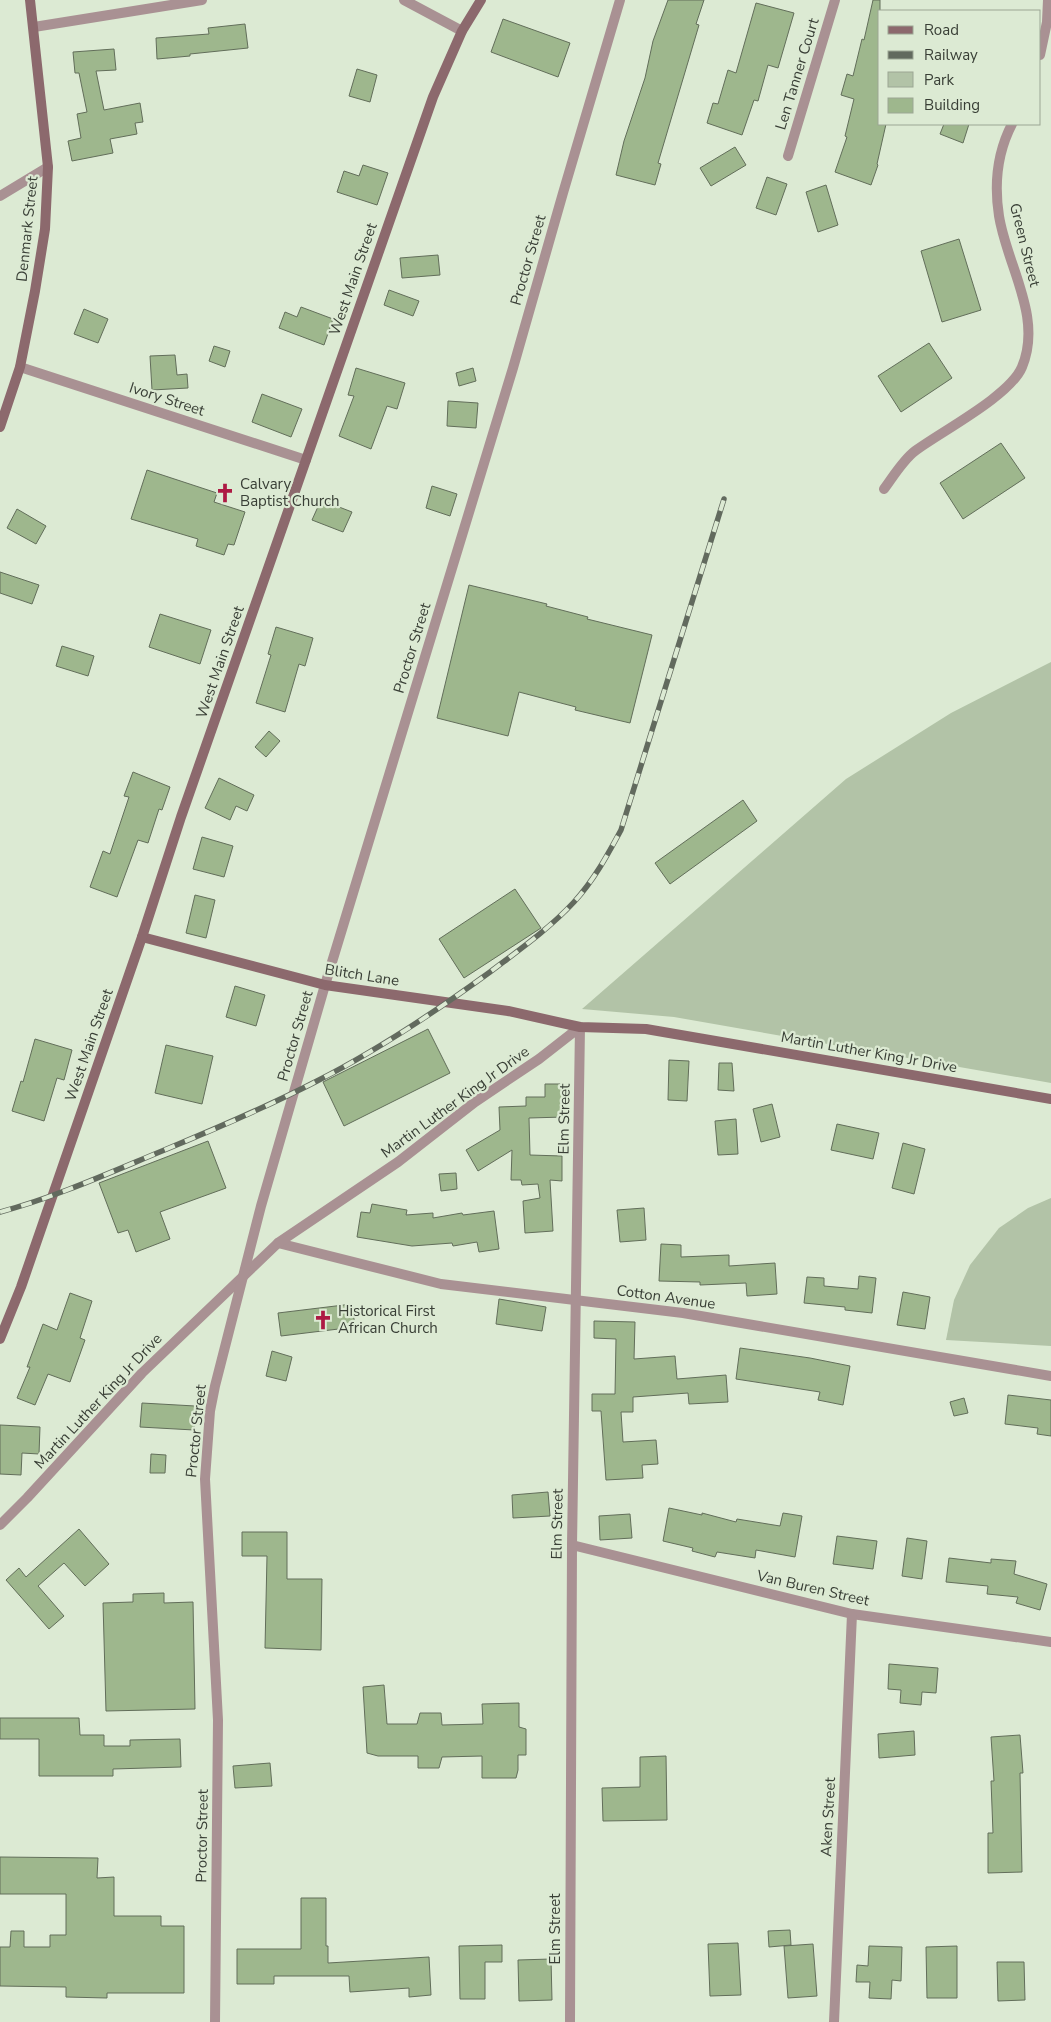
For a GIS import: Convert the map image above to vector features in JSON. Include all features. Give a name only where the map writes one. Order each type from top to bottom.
[{"type":"street","name":"Denmark Street","points":[[0,427],[20,366],[45,228],[48,167],[30,0]]},
{"type":"street","points":[[34,27],[202,0]]},
{"type":"street","points":[[404,0],[462,31]]},
{"type":"street","name":"West Main Street","points":[[0,1340],[22,1287],[184,809],[433,97],[462,31],[481,0]]},
{"type":"street","name":"Proctor Street","points":[[215,2022],[218,1720],[204,1479],[210,1411],[242,1276],[325,985],[513,368],[562,193],[620,0]]},
{"type":"street","name":"Len Tanner Court","points":[[788,156],[835,0]]},
{"type":"street","points":[[1041,50],[1047,22],[1048,0]]},
{"type":"street","name":"Green Street","points":[[884,489],[913,453],[1006,390],[1022,369],[1029,342],[1026,306],[999,217],[996,176],[1006,137],[1012,125]]},
{"type":"street","points":[[0,196],[48,167]]},
{"type":"street","name":"Ivory Street","points":[[20,366],[306,460]]},
{"type":"street","name":"Blitch Lane","points":[[142,937],[325,985],[508,1011],[580,1027]]},
{"type":"street","name":"Martin Luther King Jr Drive","points":[[0,1525],[142,1372],[278,1243],[398,1162],[475,1102],[539,1059],[580,1027],[646,1029],[1051,1099]]},
{"type":"street","name":"Elm Street","points":[[570,2022],[572,1545],[580,1027]]},
{"type":"street","name":"Cotton Avenue","points":[[278,1243],[441,1284],[683,1313],[1051,1376]]},
{"type":"street","name":"Van Buren Street","points":[[572,1545],[852,1614],[1051,1642]]},
{"type":"street","name":"Aken Street","points":[[834,2022],[852,1614]]},
{"type":"green space","points":[[1051,662],[1051,1083],[674,1017],[582,1009],[846,779],[951,713]]},
{"type":"green space","points":[[1051,1198],[1051,1346],[946,1340],[954,1300],[970,1265],[999,1228],[1028,1208]]},
{"type":"building","points":[[668,0],[704,0],[696,24],[699,25],[658,163],[661,164],[655,185],[616,175],[624,141],[645,78],[653,41]]},
{"type":"building","points":[[873,0],[880,0],[880,10],[878,10],[878,125],[886,125],[878,165],[871,185],[835,172],[847,137],[845,136],[854,99],[841,95],[847,74],[853,76],[862,39],[864,40]]},
{"type":"building","points":[[756,3],[794,13],[778,68],[768,65],[758,101],[754,100],[742,135],[707,123],[713,103],[718,104],[728,70],[736,73]]},
{"type":"building","points":[[503,19],[570,43],[558,77],[491,52]]},
{"type":"building","points":[[245,24],[248,48],[157,59],[156,38],[209,34],[208,28]]},
{"type":"building","points":[[114,49],[116,70],[96,71],[104,110],[140,103],[143,122],[135,123],[137,134],[110,139],[113,153],[72,161],[68,141],[81,138],[77,114],[87,112],[79,73],[75,73],[73,52]]},
{"type":"building","points":[[357,69],[377,75],[370,102],[349,96]]},
{"type":"building","points":[[944,125],[969,125],[963,143],[940,134]]},
{"type":"building","points":[[735,147],[746,165],[711,186],[700,168]]},
{"type":"building","points":[[363,165],[388,173],[377,205],[337,192],[344,171],[359,176]]},
{"type":"building","points":[[767,177],[787,184],[776,215],[756,208]]},
{"type":"building","points":[[826,185],[838,225],[818,232],[806,192]]},
{"type":"building","points":[[959,239],[981,310],[942,322],[921,251]]},
{"type":"building","points":[[438,255],[440,275],[402,278],[400,258]]},
{"type":"building","points":[[389,290],[419,301],[413,316],[384,305]]},
{"type":"building","points":[[301,307],[333,319],[324,345],[279,328],[285,312],[297,317]]},
{"type":"building","points":[[84,309],[108,319],[98,343],[74,334]]},
{"type":"building","points":[[929,343],[952,378],[901,412],[878,376]]},
{"type":"building","points":[[214,346],[230,351],[225,367],[209,361]]},
{"type":"building","points":[[175,355],[177,375],[187,374],[188,388],[152,390],[150,356]]},
{"type":"building","points":[[356,368],[405,383],[397,409],[387,406],[371,449],[339,436],[354,396],[348,395]]},
{"type":"building","points":[[473,368],[476,381],[459,386],[456,373]]},
{"type":"building","points":[[262,394],[302,409],[291,437],[252,422]]},
{"type":"building","points":[[448,401],[478,403],[476,428],[447,426]]},
{"type":"building","points":[[1001,443],[1025,478],[963,519],[940,483]]},
{"type":"building","points":[[147,470],[217,493],[214,502],[245,512],[234,545],[228,544],[224,555],[196,546],[198,539],[131,519]]},
{"type":"building","points":[[432,486],[457,494],[450,516],[426,508]]},
{"type":"building","points":[[321,500],[352,512],[343,532],[312,520]]},
{"type":"building","points":[[17,509],[46,526],[36,544],[7,528]]},
{"type":"building","points":[[0,572],[39,585],[32,604],[0,593]]},
{"type":"building","points":[[469,585],[547,604],[546,606],[588,617],[587,619],[652,635],[630,723],[575,710],[576,707],[519,692],[508,736],[437,718]]},
{"type":"building","points":[[160,614],[211,630],[200,664],[149,647]]},
{"type":"building","points":[[276,627],[313,638],[305,666],[299,664],[285,712],[256,703],[271,655],[268,654]]},
{"type":"building","points":[[62,646],[94,656],[88,676],[56,666]]},
{"type":"building","points":[[269,731],[280,741],[266,757],[255,747]]},
{"type":"building","points":[[133,772],[170,787],[162,810],[159,809],[148,843],[138,840],[117,897],[90,887],[103,851],[110,854],[129,797],[124,796]]},
{"type":"building","points":[[219,778],[254,795],[247,811],[236,806],[230,820],[205,808]]},
{"type":"building","points":[[743,800],[757,821],[670,884],[655,863]]},
{"type":"building","points":[[202,837],[233,846],[224,877],[193,869]]},
{"type":"building","points":[[515,889],[541,928],[464,978],[439,939]]},
{"type":"building","points":[[195,895],[215,900],[206,938],[186,933]]},
{"type":"building","points":[[235,986],[265,995],[256,1026],[226,1017]]},
{"type":"building","points":[[428,1029],[450,1073],[344,1126],[323,1082]]},
{"type":"building","points":[[35,1039],[72,1050],[64,1080],[57,1078],[44,1121],[12,1111],[21,1081],[23,1082]]},
{"type":"building","points":[[166,1045],[213,1056],[202,1104],[155,1093]]},
{"type":"building","points":[[669,1060],[689,1061],[687,1101],[668,1100]]},
{"type":"building","points":[[719,1063],[732,1063],[734,1091],[718,1090]]},
{"type":"building","points":[[545,1084],[563,1084],[564,1117],[529,1118],[530,1155],[562,1156],[562,1181],[550,1180],[553,1231],[525,1233],[523,1201],[540,1198],[538,1184],[522,1185],[521,1180],[511,1180],[512,1150],[478,1171],[466,1150],[500,1130],[499,1107],[526,1106],[526,1097],[545,1097]]},
{"type":"building","points":[[772,1104],[780,1137],[761,1142],[753,1109]]},
{"type":"building","points":[[736,1119],[738,1154],[718,1155],[715,1121]]},
{"type":"building","points":[[837,1124],[879,1133],[873,1159],[831,1150]]},
{"type":"building","points":[[208,1141],[226,1188],[160,1212],[170,1239],[136,1252],[128,1230],[118,1233],[99,1183]]},
{"type":"building","points":[[903,1143],[925,1149],[914,1194],[892,1188]]},
{"type":"building","points":[[456,1173],[457,1189],[441,1191],[439,1174]]},
{"type":"building","points":[[372,1204],[407,1210],[406,1215],[433,1213],[433,1218],[462,1213],[463,1215],[494,1211],[499,1249],[479,1252],[477,1242],[453,1246],[452,1243],[412,1246],[357,1237],[361,1212],[370,1213]]},
{"type":"building","points":[[644,1208],[646,1240],[620,1242],[617,1210]]},
{"type":"building","points":[[661,1244],[681,1245],[681,1257],[729,1255],[729,1266],[775,1263],[777,1294],[747,1296],[746,1283],[700,1285],[700,1282],[659,1281]]},
{"type":"building","points":[[859,1276],[876,1278],[872,1313],[845,1310],[845,1307],[804,1303],[807,1277],[824,1278],[824,1286],[858,1289]]},
{"type":"building","points":[[903,1292],[930,1297],[925,1329],[897,1325]]},
{"type":"building","points":[[70,1293],[92,1301],[80,1338],[85,1340],[70,1382],[48,1374],[35,1405],[17,1398],[30,1367],[27,1367],[43,1324],[57,1330]]},
{"type":"building","points":[[499,1299],[546,1307],[542,1331],[496,1324]]},
{"type":"building","points":[[352,1304],[355,1327],[281,1336],[278,1313]]},
{"type":"building","points":[[594,1321],[635,1322],[634,1359],[675,1356],[677,1379],[726,1375],[728,1402],[689,1404],[688,1393],[633,1397],[633,1412],[621,1412],[623,1442],[656,1440],[658,1464],[642,1465],[643,1478],[606,1480],[601,1411],[592,1411],[592,1394],[615,1394],[616,1339],[594,1338]]},
{"type":"building","points":[[740,1348],[850,1366],[843,1405],[818,1400],[820,1392],[736,1379]]},
{"type":"building","points":[[272,1351],[292,1357],[286,1381],[266,1376]]},
{"type":"building","points":[[1008,1395],[1051,1400],[1051,1436],[1037,1434],[1038,1428],[1005,1424]]},
{"type":"building","points":[[964,1398],[968,1413],[954,1416],[950,1402]]},
{"type":"building","points":[[142,1403],[195,1406],[194,1430],[140,1427]]},
{"type":"building","points":[[0,1425],[40,1427],[39,1454],[22,1453],[21,1475],[0,1474]]},
{"type":"building","points":[[151,1454],[166,1455],[165,1473],[150,1473]]},
{"type":"building","points":[[548,1492],[550,1516],[513,1518],[512,1495]]},
{"type":"building","points":[[669,1508],[702,1515],[702,1513],[736,1522],[737,1519],[780,1526],[783,1513],[802,1516],[795,1557],[756,1550],[755,1558],[717,1552],[715,1557],[692,1551],[693,1548],[663,1541]]},
{"type":"building","points":[[630,1514],[632,1538],[600,1540],[599,1516]]},
{"type":"building","points":[[79,1529],[109,1564],[85,1586],[64,1563],[38,1586],[64,1616],[49,1629],[6,1580],[19,1568],[26,1577]]},
{"type":"building","points":[[242,1532],[287,1532],[287,1579],[322,1579],[321,1650],[265,1648],[267,1556],[242,1556]]},
{"type":"building","points":[[837,1536],[877,1541],[873,1569],[833,1564]]},
{"type":"building","points":[[907,1538],[927,1541],[922,1579],[902,1576]]},
{"type":"building","points":[[949,1558],[991,1563],[991,1559],[1016,1561],[1014,1574],[1047,1584],[1040,1610],[1016,1603],[1018,1597],[987,1594],[988,1586],[946,1582]]},
{"type":"building","points":[[164,1593],[164,1603],[193,1602],[195,1709],[106,1711],[103,1603],[133,1602],[133,1594]]},
{"type":"building","points":[[889,1664],[938,1668],[936,1693],[922,1692],[921,1705],[900,1703],[901,1690],[888,1689]]},
{"type":"building","points":[[384,1685],[387,1724],[417,1724],[420,1713],[441,1713],[442,1725],[483,1724],[482,1704],[519,1703],[519,1727],[526,1729],[526,1755],[518,1755],[516,1778],[482,1778],[482,1756],[442,1757],[439,1768],[418,1768],[418,1756],[378,1756],[367,1753],[363,1687]]},
{"type":"building","points":[[0,1718],[79,1718],[80,1735],[104,1735],[104,1746],[130,1746],[130,1740],[180,1739],[181,1767],[113,1769],[113,1776],[39,1776],[39,1739],[0,1739]]},
{"type":"building","points":[[914,1731],[915,1755],[879,1758],[878,1734]]},
{"type":"building","points":[[1020,1735],[1023,1773],[1020,1773],[1022,1872],[988,1873],[988,1833],[993,1833],[991,1781],[994,1781],[991,1737]]},
{"type":"building","points":[[666,1756],[667,1820],[603,1821],[602,1788],[640,1787],[640,1757]]},
{"type":"building","points":[[270,1763],[272,1786],[235,1788],[233,1766]]},
{"type":"building","points":[[0,1857],[98,1858],[97,1878],[114,1877],[114,1916],[161,1916],[161,1926],[184,1926],[184,1993],[107,1993],[107,1998],[66,1997],[66,1987],[0,1986],[0,1947],[10,1947],[11,1931],[24,1931],[24,1947],[50,1947],[50,1935],[66,1935],[66,1894],[0,1894]]},
{"type":"building","points":[[301,1898],[326,1898],[328,1963],[429,1957],[431,1995],[409,1997],[409,1988],[350,1992],[349,1976],[274,1976],[274,1984],[237,1984],[237,1949],[301,1949]]},
{"type":"building","points":[[790,1930],[791,1945],[769,1947],[768,1931]]},
{"type":"building","points":[[738,1943],[741,1995],[710,1996],[708,1944]]},
{"type":"building","points":[[813,1944],[817,1996],[788,1998],[784,1946]]},
{"type":"building","points":[[502,1945],[502,1962],[485,1962],[485,1999],[460,1999],[459,1946]]},
{"type":"building","points":[[869,1946],[902,1947],[901,1981],[892,1980],[891,1999],[869,1998],[870,1982],[856,1982],[857,1965],[868,1966]]},
{"type":"building","points":[[957,1946],[957,1998],[927,1998],[926,1947]]},
{"type":"building","points":[[551,1959],[552,2000],[519,2001],[518,1960]]},
{"type":"building","points":[[997,1962],[1024,1962],[1025,2000],[998,2001]]},
{"type":"railway","points":[[0,1212],[62,1192],[182,1143],[260,1109],[340,1069],[406,1030],[448,1002],[523,947],[564,912],[581,894],[594,876],[621,830],[724,499]]},
{"type":"place","name":"Calvary Baptist Church","points":[[225,493]]},
{"type":"place","name":"Historical First African Church","points":[[323,1320]]}]
